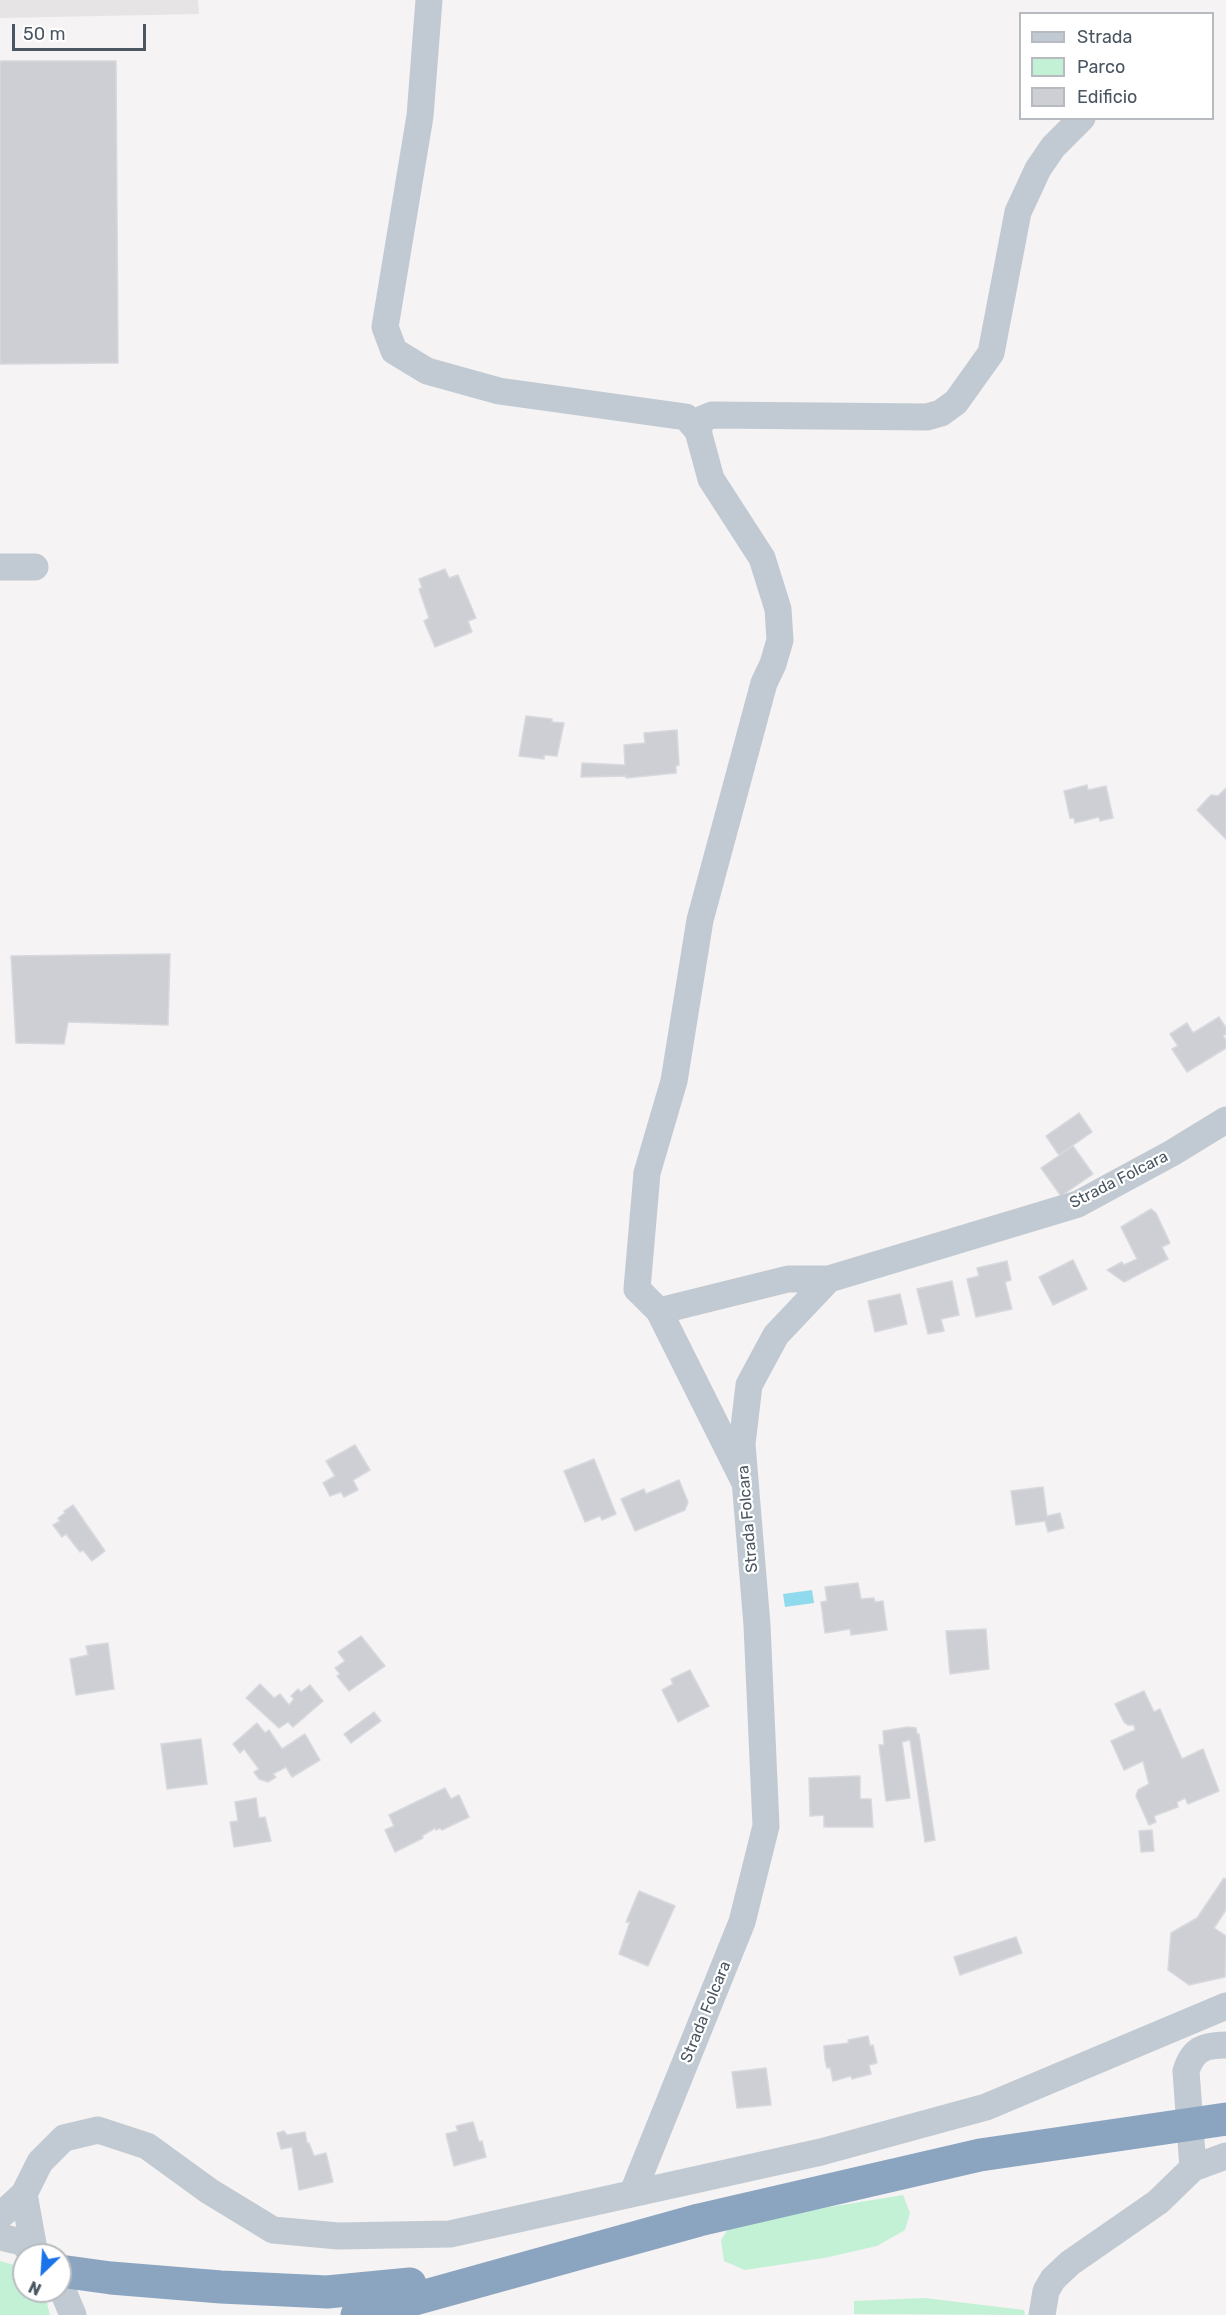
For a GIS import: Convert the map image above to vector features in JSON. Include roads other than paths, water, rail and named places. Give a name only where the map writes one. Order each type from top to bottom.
[{"type":"highway","points":[[357,2315],[699,2220],[980,2156],[1226,2119]]},
{"type":"highway","points":[[72,2273],[221,2287],[327,2292],[414,2284],[531,2266]]},
{"type":"street","points":[[429,0],[420,116],[385,327],[394,351],[427,371],[499,391],[686,417],[698,431],[711,479],[762,558],[778,609],[780,640],[773,664],[764,683],[700,920],[674,1081],[647,1173],[637,1289],[659,1311],[745,1483]]},
{"type":"street","points":[[698,431],[702,419],[712,415],[927,417],[941,413],[956,402],[991,353],[1018,212],[1038,169],[1053,147],[1080,120]]},
{"type":"street","points":[[0,567],[35,567]]},
{"type":"street","name":"Strada Folcara","points":[[633,2192],[742,1922],[766,1826],[757,1625],[742,1444],[749,1385],[776,1335],[829,1279],[1078,1204],[1172,1154],[1226,1120]]},
{"type":"street","points":[[659,1311],[788,1279],[829,1279]]},
{"type":"street","points":[[0,2216],[24,2194],[40,2162],[64,2138],[98,2130],[147,2146],[209,2191],[273,2230],[338,2236],[450,2234],[821,2152],[986,2107],[1226,2006]]},
{"type":"street","points":[[1042,2315],[1046,2291],[1053,2279],[1070,2263],[1158,2202],[1192,2157],[1186,2071],[1190,2058],[1199,2049],[1226,2044]]},
{"type":"street","points":[[1192,2157],[1226,2156]]},
{"type":"street","points":[[24,2194],[32,2243]]},
{"type":"street","points":[[0,2237],[23,2243]]},
{"type":"water","points":[[812,1590],[814,1603],[785,1607],[783,1594]]}]
